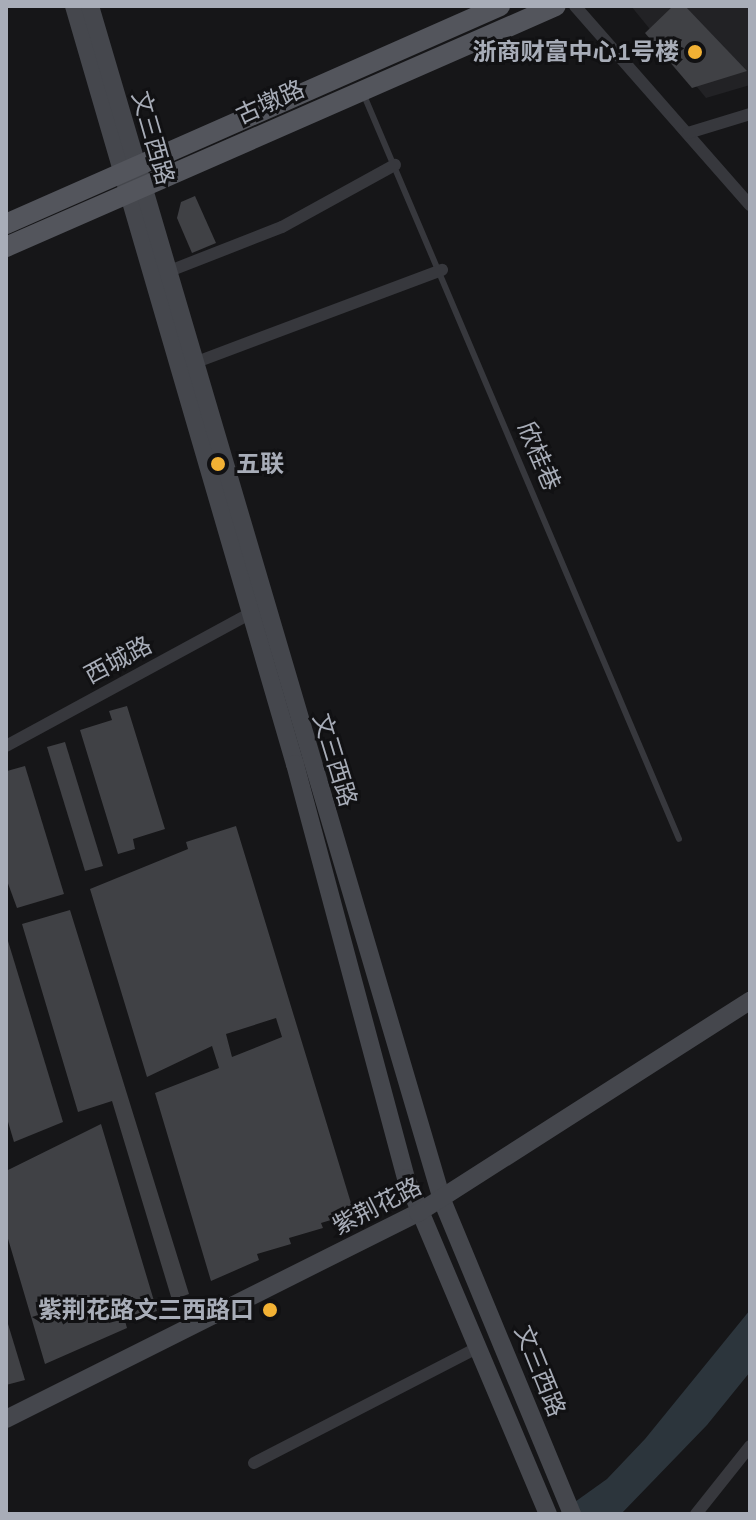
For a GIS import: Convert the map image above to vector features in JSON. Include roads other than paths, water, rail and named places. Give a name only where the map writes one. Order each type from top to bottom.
[{"type":"main road","name":"文三西路","points":[[74,6],[132,180],[167,272],[442,1200],[568,1506]]},
{"type":"main road","name":"文三西路","points":[[90,6],[132,180],[418,1213],[479,1347],[548,1513]]},
{"type":"main road","name":"古墩路","points":[[6,247],[132,180],[500,6]]},
{"type":"main road","name":"古墩路","points":[[6,224],[132,180],[361,90],[556,6]]},
{"type":"main road","name":"紫荆花路","points":[[6,1419],[442,1200],[750,1001]]},
{"type":"street","points":[[575,6],[750,205]]},
{"type":"street","points":[[688,133],[750,114]]},
{"type":"street","points":[[167,272],[282,227],[395,165]]},
{"type":"street","points":[[194,363],[442,270]]},
{"type":"street","name":"西城路","points":[[6,746],[251,613]]},
{"type":"street","points":[[254,1463],[479,1347]]},
{"type":"street","points":[[696,1514],[750,1446]]},
{"type":"lane","name":"欣桂巷","points":[[361,90],[442,270],[679,839]]},
{"type":"place","name":"浙商财富中心1号楼","points":[[695,52]]},
{"type":"place","name":"五联","points":[[218,464]]},
{"type":"place","name":"紫荆花路文三西路口","points":[[270,1310]]}]
